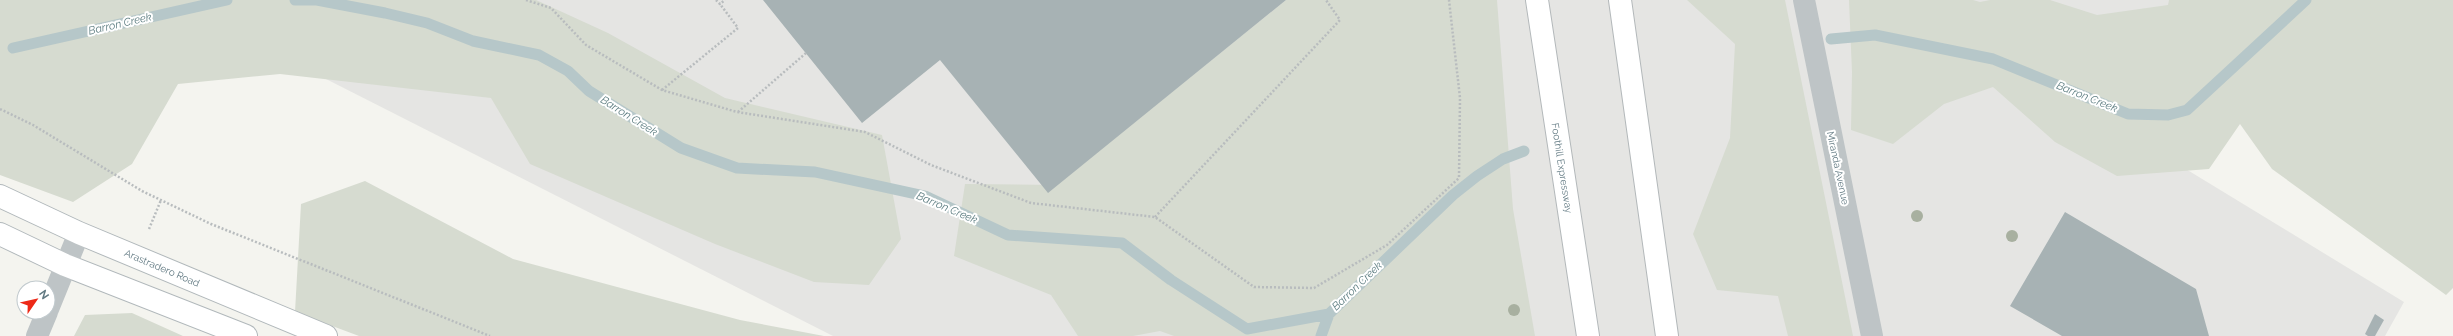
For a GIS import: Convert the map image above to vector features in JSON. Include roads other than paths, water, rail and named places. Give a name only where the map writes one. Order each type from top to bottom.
[{"type":"main road","name":"Foothill Expressway","points":[[1537,0],[1588,336]]},
{"type":"main road","points":[[1620,0],[1667,336]]},
{"type":"main road","name":"Arastradero Road","points":[[0,196],[79,233],[326,336]]},
{"type":"main road","points":[[0,234],[65,265],[246,336]]},
{"type":"street","name":"Miranda Avenue","points":[[1804,0],[1872,336]]},
{"type":"street","points":[[56,288],[79,233]]},
{"type":"street","points":[[37,336],[44,320]]},
{"type":"waterway","name":"Barron Creek","points":[[13,48],[227,0]]},
{"type":"waterway","name":"Barron Creek","points":[[295,0],[317,0],[385,13],[427,23],[473,41],[539,55],[568,71],[589,91],[681,148],[737,168],[815,172],[925,196],[1008,235],[1122,243],[1171,280],[1247,329],[1329,314],[1453,195],[1477,176],[1503,159],[1524,151]]},
{"type":"waterway","name":"Barron Creek","points":[[1831,39],[1875,35],[1993,59],[2128,114],[2168,115],[2187,110],[2306,0]]},
{"type":"waterway","points":[[1321,336],[1329,314]]}]
